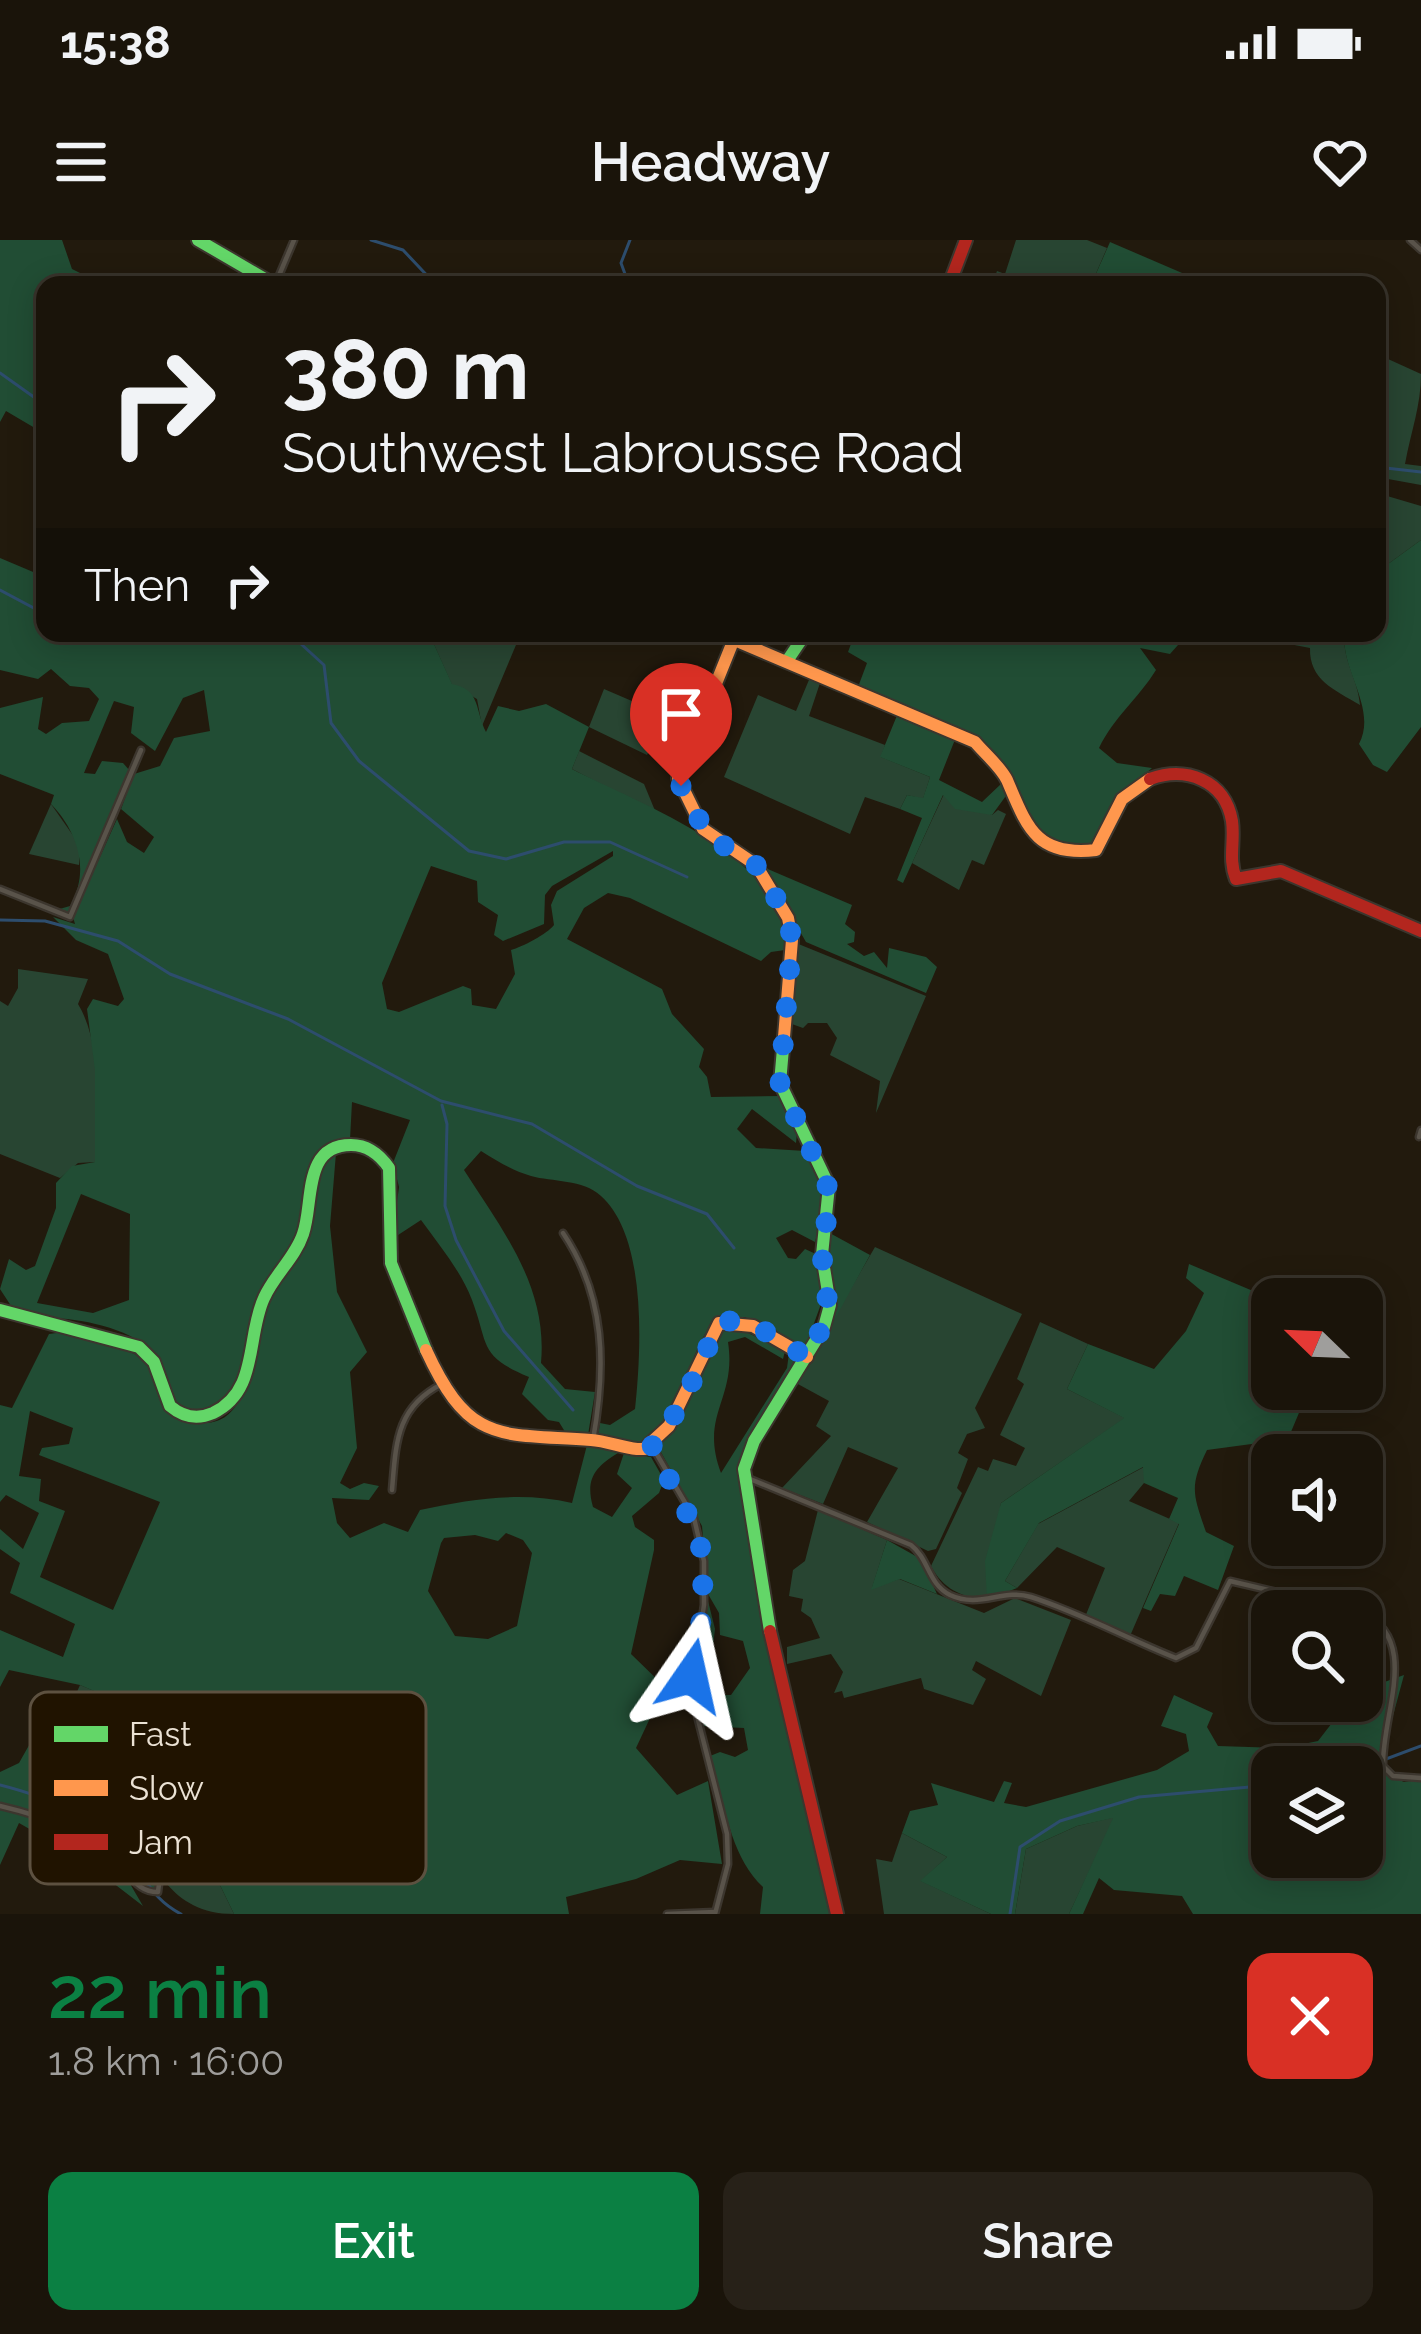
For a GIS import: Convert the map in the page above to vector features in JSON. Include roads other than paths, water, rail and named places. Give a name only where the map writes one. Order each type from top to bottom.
[{"type":"street","points":[[198,240],[260,276]]},
{"type":"street","points":[[279,276],[293,240]]},
{"type":"street","points":[[952,276],[966,240]]},
{"type":"street","points":[[1410,240],[1421,250]]},
{"type":"street","points":[[733,642],[682,757],[678,778],[703,829],[756,865],[791,929],[780,1083],[830,1192],[822,1255],[829,1314],[754,1441],[744,1479],[768,1592],[776,1660],[837,1914]]},
{"type":"street","points":[[741,642],[980,746],[1005,775],[1026,829],[1050,846],[1076,854],[1096,850],[1124,796],[1166,771],[1184,771],[1215,788],[1227,806],[1234,839],[1231,870],[1236,879],[1280,871],[1421,932]]},
{"type":"street","points":[[787,661],[800,642]]},
{"type":"street","points":[[0,889],[70,917],[141,750]]},
{"type":"street","points":[[0,1310],[51,1329],[98,1329],[141,1348],[158,1366],[164,1400],[173,1410],[192,1418],[210,1415],[232,1401],[246,1379],[262,1300],[305,1228],[312,1170],[328,1152],[359,1146],[381,1156],[392,1174],[387,1242],[391,1263],[444,1382],[462,1410],[497,1433],[593,1440],[629,1450],[652,1446],[682,1404],[719,1323],[733,1319],[807,1357]]},
{"type":"street","points":[[563,1233],[587,1274],[598,1318],[601,1388],[593,1440]]},
{"type":"street","points":[[392,1490],[404,1415],[415,1400],[444,1382]]},
{"type":"street","points":[[652,1446],[694,1518],[702,1549],[704,1605],[691,1692],[727,1834],[728,1864],[715,1913],[667,1914]]},
{"type":"street","points":[[744,1479],[911,1545],[924,1557],[934,1581],[950,1594],[980,1602],[1029,1596],[1176,1658],[1196,1648],[1231,1581],[1268,1590]]},
{"type":"street","points":[[1383,1620],[1401,1638]]},
{"type":"street","points":[[1399,1718],[1383,1766],[1394,1776],[1421,1778]]},
{"type":"street","points":[[0,1806],[30,1814]]},
{"type":"street","points":[[136,1884],[158,1892],[159,1884]]},
{"type":"waterway","points":[[371,240],[403,250],[428,276]]},
{"type":"waterway","points":[[626,276],[621,263],[630,240]]},
{"type":"waterway","points":[[0,373],[36,399]]},
{"type":"waterway","points":[[1386,468],[1421,472]]},
{"type":"waterway","points":[[0,590],[36,609]]},
{"type":"waterway","points":[[299,642],[324,665],[331,723],[359,761],[469,851],[506,859],[564,842],[610,842],[687,877]]},
{"type":"waterway","points":[[0,920],[45,921],[118,941],[170,974],[288,1019],[441,1101],[532,1124],[637,1186],[707,1214],[734,1248]]},
{"type":"waterway","points":[[442,1105],[447,1124],[445,1206],[456,1240],[504,1331],[573,1410]]},
{"type":"waterway","points":[[1383,1760],[1421,1746]]},
{"type":"waterway","points":[[0,1785],[30,1794]]},
{"type":"waterway","points":[[1010,1914],[1020,1847],[1060,1821],[1139,1797],[1251,1787]]},
{"type":"waterway","points":[[148,1884],[181,1914]]}]
